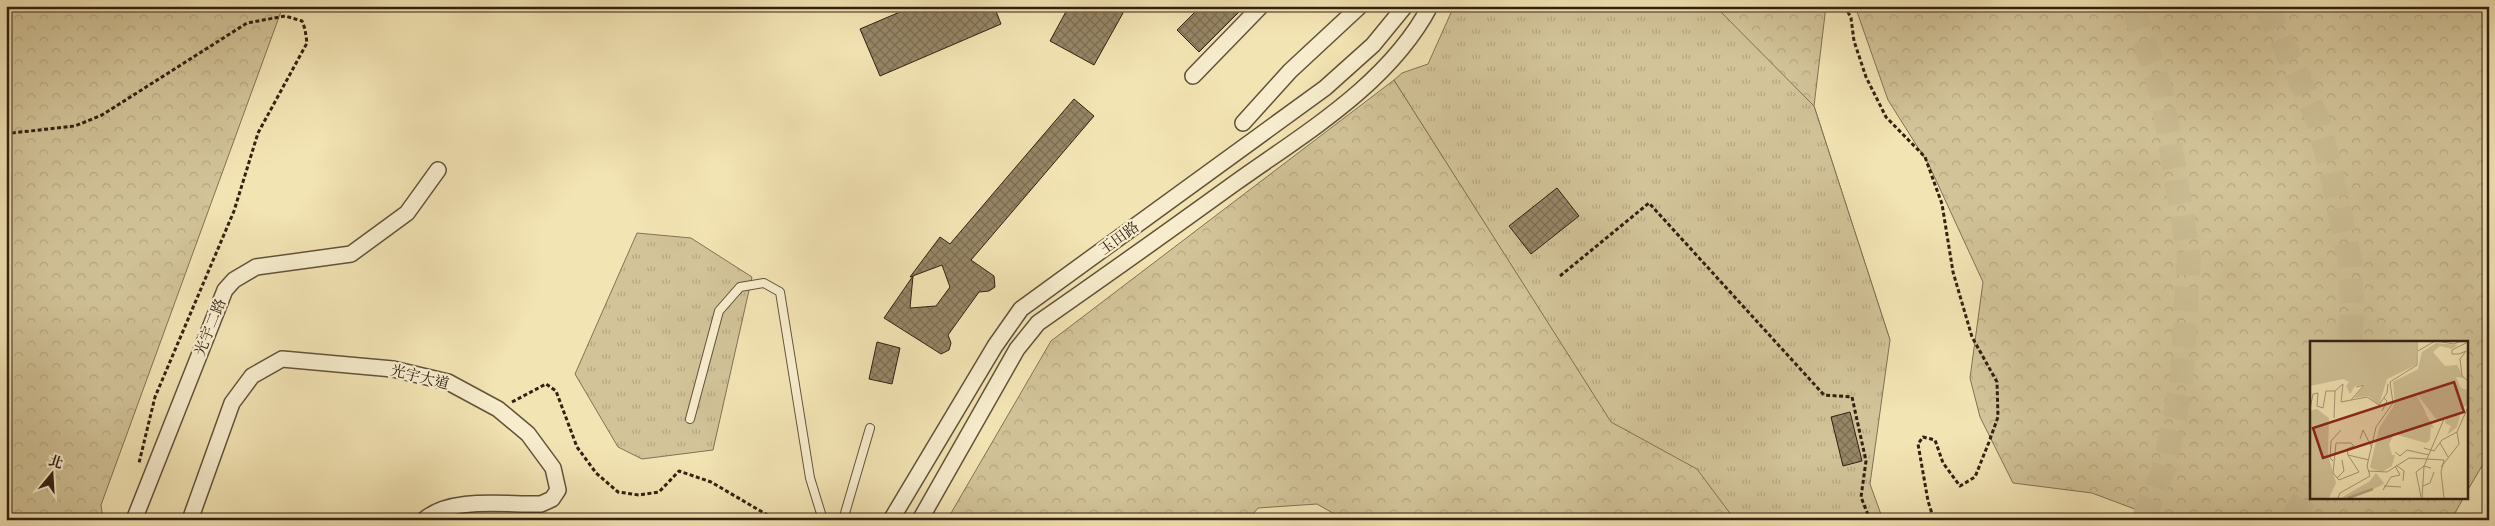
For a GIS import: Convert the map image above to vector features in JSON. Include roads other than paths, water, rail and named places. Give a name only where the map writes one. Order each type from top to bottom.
[{"type":"street","points":[[1193,76],[1262,6]]},
{"type":"street","points":[[1243,123],[1290,71],[1360,6]]},
{"type":"street","name":"玉田路","points":[[891,520],[995,346],[1021,309],[1325,88],[1373,45],[1405,6]]},
{"type":"street","name":"玉田路","points":[[920,520],[1017,350],[1038,324],[1344,105],[1391,60],[1420,25],[1430,6]]},
{"type":"street","name":"光宇二路","points":[[134,520],[225,290],[234,280],[256,267],[351,254],[406,213],[438,170]]},
{"type":"street","name":"光宇大道","points":[[190,520],[232,402],[252,376],[282,359],[394,369],[448,382],[498,409],[528,434],[553,468],[558,490],[552,498],[541,504],[452,505],[431,514],[424,520]]},
{"type":"lane","points":[[690,419],[719,311],[740,288],[764,283],[780,292],[810,478],[823,520]]},
{"type":"lane","points":[[843,520],[870,428]]},
{"type":"tunnel","points":[[2133,6],[2162,95],[2189,257],[2181,385],[2164,468],[2143,520]]},
{"type":"tunnel","points":[[2266,6],[2318,120],[2331,171],[2350,263],[2352,310],[2350,341]]},
{"type":"tunnel","points":[[2292,520],[2310,488]]}]
